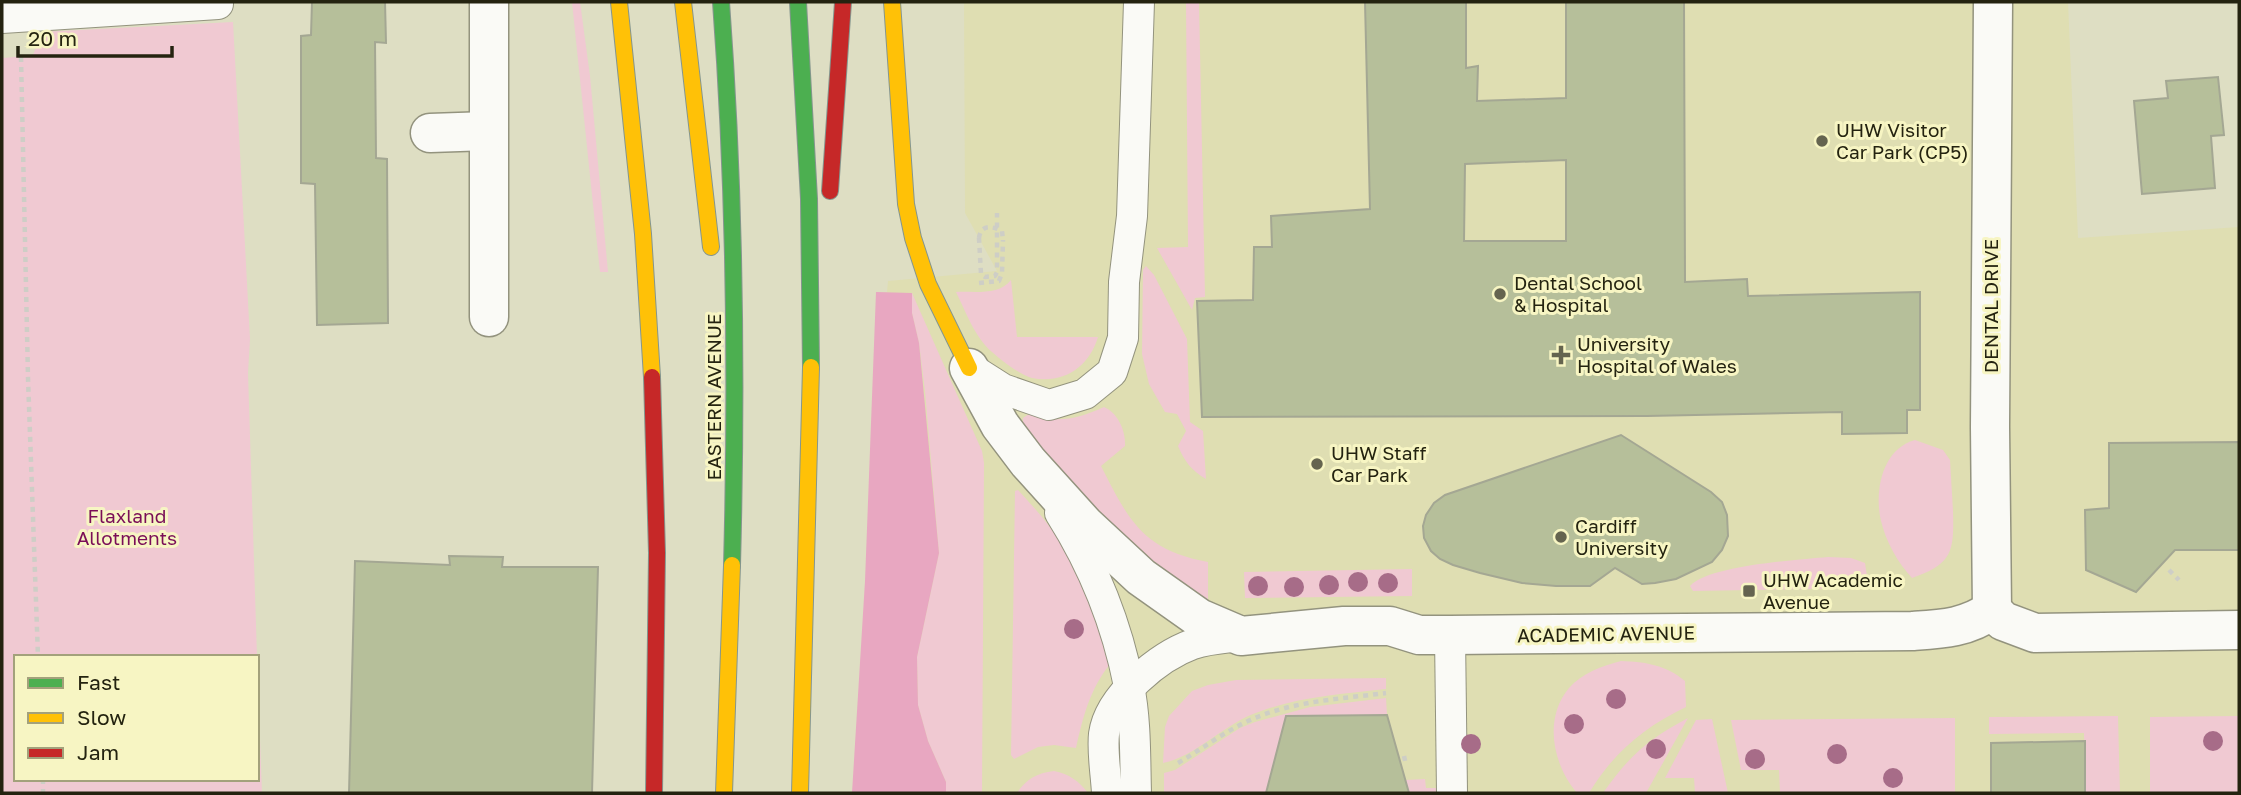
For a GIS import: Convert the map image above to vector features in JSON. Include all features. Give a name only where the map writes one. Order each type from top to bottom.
[{"type":"highway","points":[[619,2],[647,262],[654,403],[657,587],[654,793]]},
{"type":"highway","points":[[683,2],[713,269]]},
{"type":"highway","name":"EASTERN AVENUE","points":[[720,2],[733,209],[735,475],[724,793]]},
{"type":"highway","points":[[798,2],[811,239],[811,476]]},
{"type":"highway","points":[[829,211],[843,2]]},
{"type":"highway","points":[[892,2],[906,204],[928,284],[969,368]]},
{"type":"highway","points":[[800,793],[811,476],[826,253]]},
{"type":"highway","points":[[718,310],[735,475]]},
{"type":"street","points":[[489,2],[489,317]]},
{"type":"street","name":"DENTAL DRIVE","points":[[1992,610],[1990,373],[1993,2]]},
{"type":"street","points":[[430,133],[488,131]]},
{"type":"street","name":"ACADEMIC AVENUE","points":[[969,368],[1000,425],[1028,462],[1085,525],[1141,577],[1199,618],[1241,636],[1344,626],[1390,625],[1419,635],[1912,631],[1960,627],[1981,619],[1992,610]]},
{"type":"street","points":[[1992,610],[2003,621],[2035,633],[2239,630]]},
{"type":"lane","points":[[11,18],[218,2]]},
{"type":"lane","points":[[969,368],[1003,389],[1049,405],[1086,394],[1111,372],[1123,338],[1124,282],[1132,216],[1139,2]]},
{"type":"lane","points":[[1028,462],[1085,556],[1121,649],[1134,729],[1136,793]]},
{"type":"lane","points":[[1450,635],[1452,793]]},
{"type":"lane","points":[[1107,793],[1104,733],[1114,707],[1129,688],[1171,654],[1194,643],[1241,636]]},
{"type":"path","points":[[11,18],[38,655]]},
{"type":"path","points":[[997,213],[998,272],[995,276],[985,277],[981,274],[980,232],[993,226],[1002,231],[1002,272]]},
{"type":"path","points":[[2169,570],[2179,580]]},
{"type":"path","points":[[1174,765],[1238,726],[1266,714],[1311,702],[1386,693]]},
{"type":"path","points":[[1404,756],[1406,765]]},
{"type":"shaded area","name":"Cardiff University","points":[[964,2],[2068,2],[2078,238],[2239,227],[2239,793],[877,793],[876,293],[887,292],[888,281],[997,271],[965,213]]},
{"type":"shaded area","points":[[876,292],[912,293],[912,313],[919,343],[939,553],[917,657],[918,705],[928,741],[946,782],[946,793],[852,793],[865,581]]},
{"type":"green space","points":[[572,2],[580,2],[590,76],[608,272],[600,272]]},
{"type":"green space","points":[[1186,2],[1199,2],[1205,297],[1195,298],[1192,310],[1157,248],[1188,247]]},
{"type":"green space","name":"Flaxland Allotments","points":[[233,22],[250,339],[248,373],[257,655],[14,655],[14,781],[259,781],[259,713],[262,793],[2,793],[2,54],[4,58],[33,55],[42,32]]},
{"type":"green space","points":[[1146,266],[1154,275],[1187,339],[1190,422],[1203,431],[1206,479],[1189,465],[1178,446],[1186,431],[1177,414],[1165,412],[1149,384],[1142,354],[1143,270]]},
{"type":"green space","points":[[1011,280],[1017,337],[1098,337],[1082,365],[1065,376],[1032,378],[1016,371],[1000,359],[980,339],[956,292],[993,291]]},
{"type":"green space","points":[[912,293],[982,451],[984,463],[982,793],[946,793],[946,782],[928,741],[918,705],[917,657],[939,553],[925,391],[912,313]]},
{"type":"green space","points":[[1104,407],[1117,418],[1125,440],[1125,446],[1101,466],[1120,503],[1153,541],[1186,557],[1208,562],[1208,607],[1182,590],[1088,506],[1023,424],[1023,418],[1029,414],[1048,419],[1067,419]]},
{"type":"green space","points":[[1915,440],[1943,450],[1950,460],[1953,536],[1943,561],[1926,573],[1912,578],[1897,559],[1886,537],[1881,521],[1879,497],[1883,473],[1888,462],[1895,452]]},
{"type":"green space","points":[[1018,490],[1035,508],[1069,555],[1089,601],[1110,664],[1092,693],[1076,748],[1054,745],[1038,747],[1014,759],[1011,755],[1015,491]]},
{"type":"green space","points":[[1828,557],[1851,558],[1865,563],[1868,583],[1858,588],[1693,591],[1690,586],[1700,579],[1734,568]]},
{"type":"green space","points":[[1412,569],[1412,596],[1245,598],[1244,572]]},
{"type":"green space","points":[[1621,661],[1655,665],[1671,671],[1685,681],[1686,707],[1656,723],[1631,742],[1608,766],[1589,793],[1577,793],[1557,756],[1554,742],[1556,714],[1569,688],[1580,678]]},
{"type":"green space","points":[[1386,678],[1386,689],[1302,700],[1253,714],[1198,748],[1163,763],[1165,727],[1169,716],[1192,691],[1236,680]]},
{"type":"green space","points":[[1386,698],[1387,715],[1286,716],[1266,793],[1164,793],[1164,773],[1175,770],[1240,728],[1310,707]]},
{"type":"green space","points":[[2118,716],[2120,793],[2085,793],[2084,733],[1989,734],[1989,717]]},
{"type":"green space","points":[[2239,716],[2239,793],[2150,793],[2150,717]]},
{"type":"green space","points":[[1688,718],[1646,793],[1603,793],[1640,750]]},
{"type":"green space","points":[[1955,718],[1955,793],[1780,793],[1779,770],[1741,770],[1731,720]]},
{"type":"green space","points":[[1712,719],[1728,793],[1695,793],[1694,778],[1665,778],[1696,720]]},
{"type":"green space","points":[[1054,771],[1073,779],[1088,793],[1017,793],[1033,778]]},
{"type":"green space","points":[[1425,779],[1426,788],[1436,788],[1436,793],[1409,793],[1405,780]]},
{"type":"building","points":[[312,2],[385,2],[386,43],[375,42],[376,158],[387,159],[388,323],[317,325],[315,184],[301,183],[301,36],[311,35]]},
{"type":"building","name":"Dental School & Hospital","points":[[1365,2],[1466,2],[1466,68],[1478,66],[1477,101],[1566,98],[1566,2],[1684,2],[1685,282],[1747,279],[1748,296],[1920,292],[1920,410],[1907,410],[1907,433],[1842,434],[1842,412],[1647,416],[1202,417],[1197,301],[1253,300],[1254,247],[1272,247],[1271,216],[1370,209]],"holes":[[[1566,160],[1566,241],[1464,241],[1465,164]]]},
{"type":"building","points":[[2218,77],[2224,135],[2211,136],[2215,188],[2142,194],[2134,101],[2168,98],[2166,81]]},
{"type":"building","points":[[1621,435],[1711,492],[1722,502],[1727,515],[1728,536],[1722,550],[1712,562],[1676,579],[1655,583],[1642,584],[1615,568],[1590,586],[1556,586],[1522,583],[1480,573],[1453,565],[1431,551],[1424,538],[1423,526],[1434,503],[1445,495]]},
{"type":"building","points":[[2239,442],[2239,550],[2175,550],[2136,592],[2086,570],[2085,510],[2109,508],[2109,443]]},
{"type":"building","points":[[449,556],[503,557],[502,567],[598,567],[592,793],[349,793],[355,561],[450,565]]},
{"type":"building","points":[[1387,715],[1409,793],[1266,793],[1286,716]]},
{"type":"building","points":[[2085,741],[2085,793],[1991,793],[1991,743]]},
{"type":"traffic: fast","points":[[721,2],[734,284],[732,565]]},
{"type":"traffic: fast","points":[[798,2],[809,199],[811,367]]},
{"type":"traffic: slow","points":[[619,2],[643,234],[652,377]]},
{"type":"traffic: slow","points":[[683,2],[711,247]]},
{"type":"traffic: slow","points":[[892,2],[906,204],[913,238],[928,284],[969,368]]},
{"type":"traffic: slow","points":[[800,793],[811,367]]},
{"type":"traffic: slow","points":[[724,793],[732,565]]},
{"type":"traffic: jam","points":[[830,191],[843,2]]},
{"type":"traffic: jam","points":[[652,377],[657,553],[654,793]]},
{"type":"place","name":"UHW Visitor Car Park (CP5)","points":[[1822,141]]},
{"type":"place","name":"Dental School & Hospital","points":[[1500,294]]},
{"type":"place","name":"University Hospital of Wales","points":[[1561,355]]},
{"type":"place","name":"UHW Staff Car Park","points":[[1317,464]]},
{"type":"place","name":"Cardiff University","points":[[1561,537]]},
{"type":"place","name":"UHW Academic Avenue","points":[[1749,591]]}]
